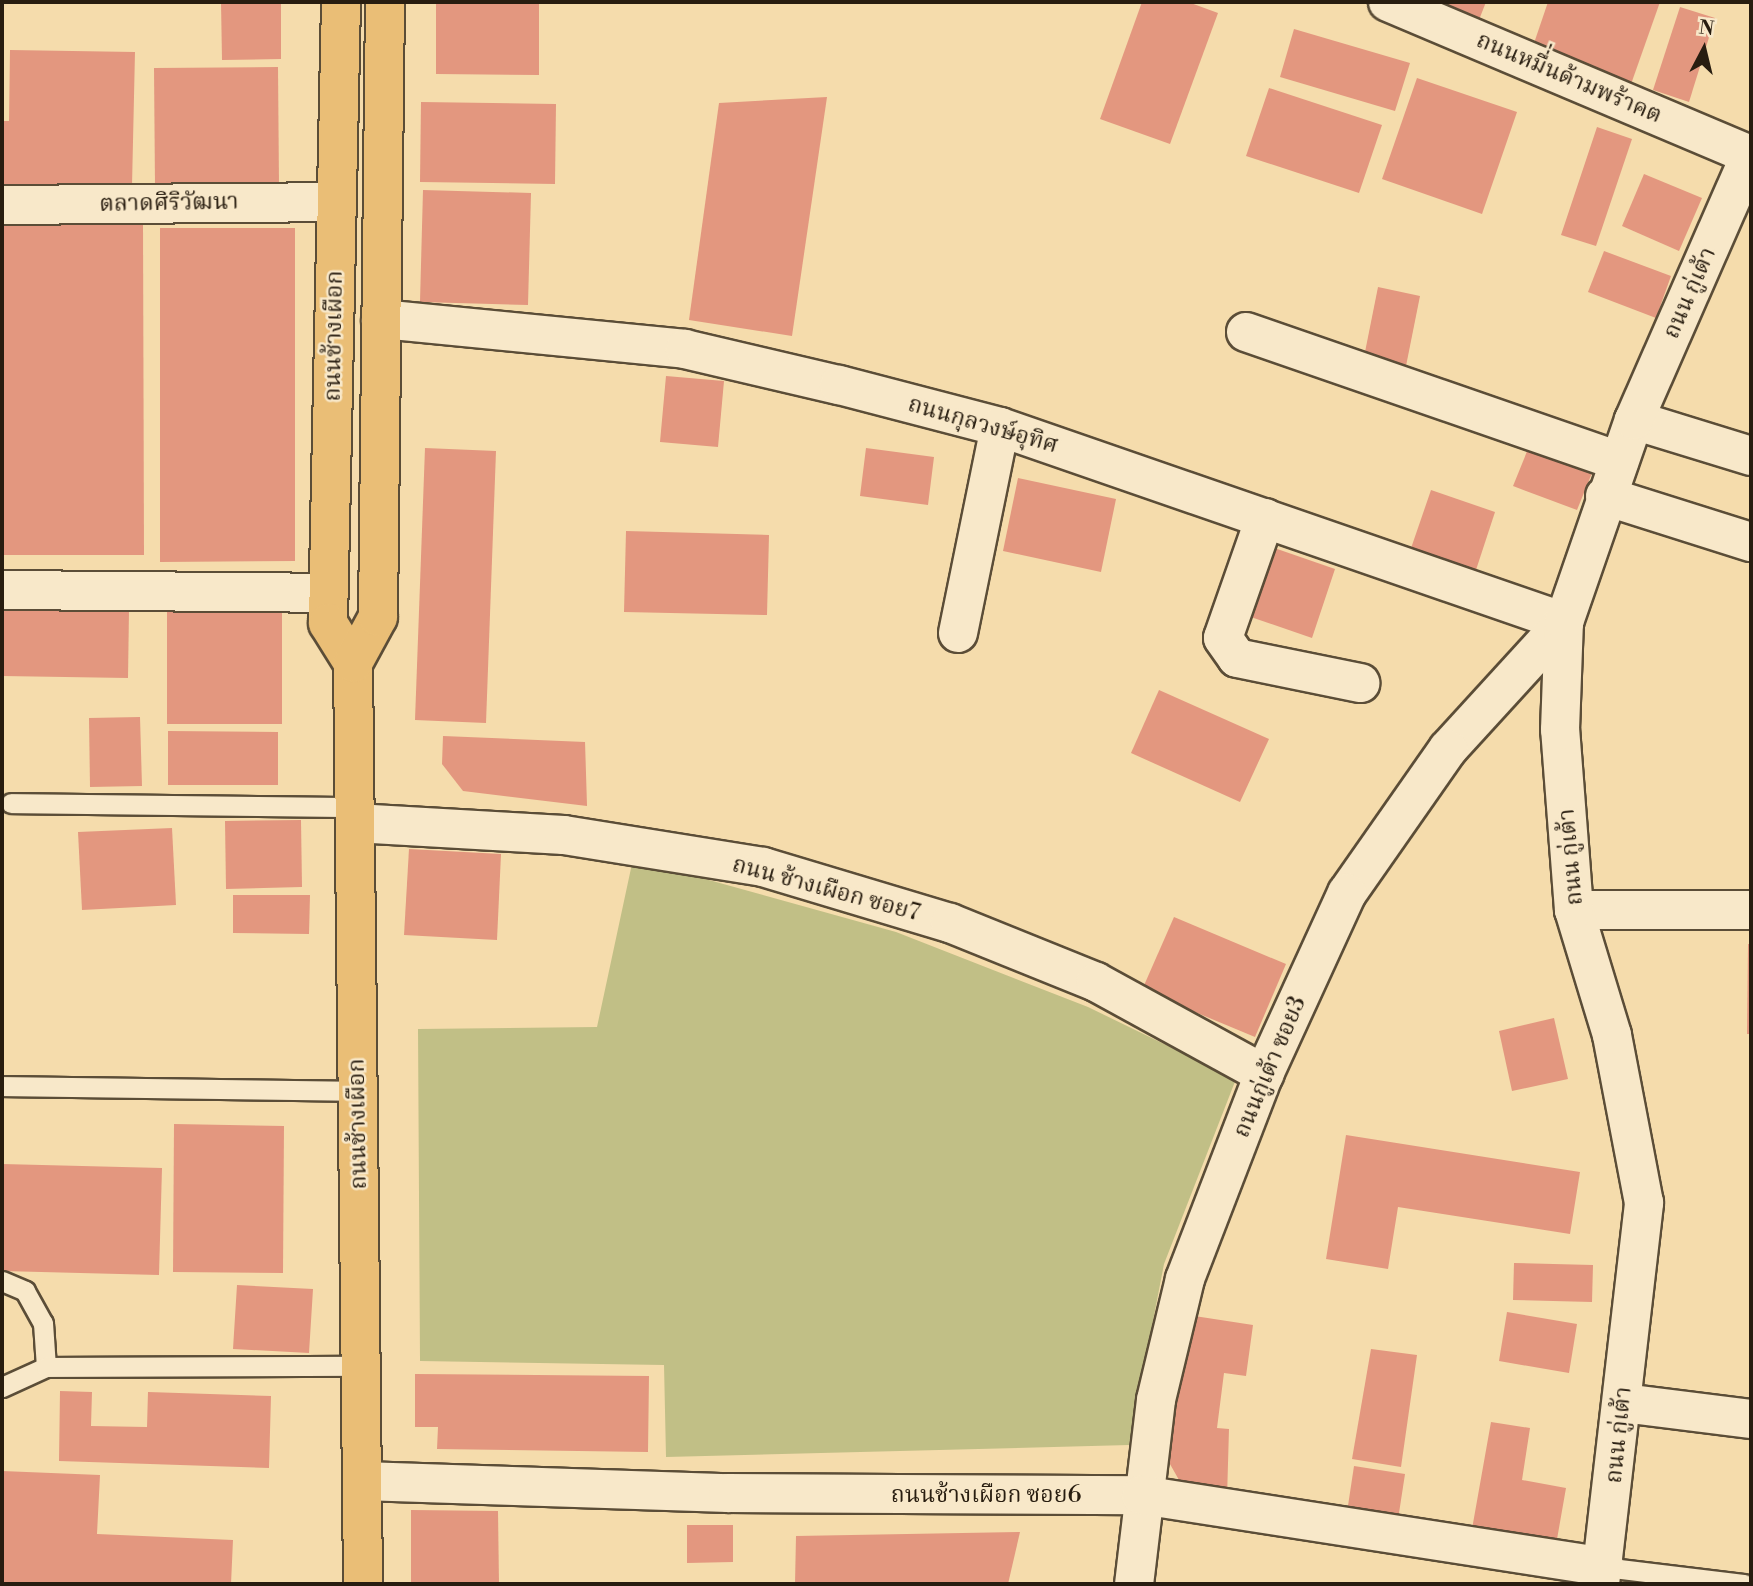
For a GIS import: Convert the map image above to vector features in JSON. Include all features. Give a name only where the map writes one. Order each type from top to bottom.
[{"type":"main road","name":"ถนนช้างเผือก","points":[[341,2],[328,623],[353,663]]},
{"type":"main road","name":"ถนนช้างเผือก","points":[[363,1584],[353,663],[377,617],[385,2]]},
{"type":"street","name":"ถนนหมื่่นด้ามพร้าคต","points":[[1388,2],[1751,155]]},
{"type":"street","name":"ถนน กู่เต้า","points":[[1602,1576],[1644,1203],[1612,1035],[1574,910],[1560,730],[1564,622],[1634,420],[1751,155]]},
{"type":"street","name":"ตลาดศิริวัฒนา","points":[[2,205],[337,202]]},
{"type":"street","name":"ถนนกุลวงษ์อุทิศ","points":[[381,319],[685,349],[1000,427],[1564,622]]},
{"type":"street","points":[[1246,332],[1612,478],[1751,542]]},
{"type":"street","points":[[1634,420],[1751,456]]},
{"type":"street","points":[[958,633],[1000,427]]},
{"type":"street","points":[[1265,518],[1223,638],[1237,658],[1360,683]]},
{"type":"street","points":[[2,590],[328,593]]},
{"type":"street","name":"ถนนกู่เต้า ซอย3","points":[[1134,1584],[1141,1495],[1156,1400],[1185,1279],[1264,1074],[1347,893],[1448,749],[1564,622]]},
{"type":"street","name":"ถนน ช้างเผือก ซอย7","points":[[355,815],[564,835],[763,867],[950,923],[1096,982],[1264,1074]]},
{"type":"street","points":[[1574,910],[1751,910]]},
{"type":"street","points":[[1623,1403],[1751,1419]]},
{"type":"street","name":"ถนนช้างเผือก ซอย6","points":[[362,1481],[728,1493],[1141,1495],[1602,1576]]},
{"type":"lane","points":[[11,803],[355,815]]},
{"type":"lane","points":[[2,1086],[358,1091]]},
{"type":"lane","points":[[2,1281],[25,1291],[43,1323],[46,1367]]},
{"type":"lane","points":[[2,1387],[46,1367],[361,1366]]},
{"type":"lane","points":[[1602,1576],[1744,1584]]},
{"type":"shaded area","points":[[633,859],[896,932],[1088,1007],[1236,1079],[1164,1264],[1129,1445],[666,1457],[664,1365],[420,1361],[418,1029],[597,1027]]},
{"type":"building","points":[[221,2],[281,2],[281,59],[222,60]]},
{"type":"building","points":[[436,2],[539,2],[539,75],[436,74]]},
{"type":"building","points":[[1142,2],[1188,2],[1218,13],[1170,144],[1100,119]]},
{"type":"building","points":[[1437,2],[1486,2],[1477,25]]},
{"type":"building","points":[[1548,2],[1660,2],[1630,87],[1531,52]]},
{"type":"building","points":[[1680,7],[1715,18],[1689,102],[1653,90]]},
{"type":"building","points":[[1294,29],[1410,63],[1395,111],[1280,77]]},
{"type":"building","points":[[10,50],[135,52],[132,186],[2,187],[2,121],[9,121]]},
{"type":"building","points":[[278,67],[279,186],[155,187],[154,68]]},
{"type":"building","points":[[1417,78],[1517,112],[1482,214],[1382,179]]},
{"type":"building","points":[[1269,88],[1382,125],[1359,193],[1246,156]]},
{"type":"building","points":[[827,97],[792,336],[689,320],[719,103]]},
{"type":"building","points":[[421,102],[556,104],[555,184],[420,182]]},
{"type":"building","points":[[1597,127],[1632,139],[1596,246],[1561,235]]},
{"type":"building","points":[[1644,174],[1702,198],[1679,251],[1622,226]]},
{"type":"building","points":[[423,190],[531,193],[528,305],[420,302]]},
{"type":"building","points":[[143,221],[144,555],[2,555],[2,222]]},
{"type":"building","points":[[160,228],[295,228],[295,561],[160,562]]},
{"type":"building","points":[[1604,251],[1671,276],[1656,318],[1588,292]]},
{"type":"building","points":[[1378,287],[1420,296],[1406,366],[1364,357]]},
{"type":"building","points":[[666,376],[724,381],[718,447],[660,442]]},
{"type":"building","points":[[1530,444],[1594,468],[1577,510],[1513,486]]},
{"type":"building","points":[[425,448],[496,451],[486,723],[415,720]]},
{"type":"building","points":[[866,448],[934,457],[928,505],[860,496]]},
{"type":"building","points":[[1018,478],[1116,499],[1101,572],[1003,551]]},
{"type":"building","points":[[1431,490],[1495,512],[1474,576],[1409,554]]},
{"type":"building","points":[[626,531],[769,535],[767,615],[624,612]]},
{"type":"building","points":[[1266,545],[1335,569],[1312,638],[1242,614]]},
{"type":"building","points":[[2,608],[129,610],[128,678],[2,676]]},
{"type":"building","points":[[167,608],[282,608],[282,724],[167,724]]},
{"type":"building","points":[[1159,690],[1269,739],[1240,802],[1131,753]]},
{"type":"building","points":[[140,717],[142,786],[90,787],[89,718]]},
{"type":"building","points":[[168,731],[278,732],[278,785],[168,785]]},
{"type":"building","points":[[443,736],[585,742],[587,806],[463,791],[442,764]]},
{"type":"building","points":[[301,820],[302,887],[226,889],[225,821]]},
{"type":"building","points":[[172,828],[176,905],[82,910],[78,832]]},
{"type":"building","points":[[409,849],[501,854],[497,940],[404,935]]},
{"type":"building","points":[[233,895],[310,895],[309,934],[233,933]]},
{"type":"building","points":[[1174,917],[1286,964],[1255,1037],[1142,990]]},
{"type":"building","points":[[1748,944],[1751,944],[1751,1034],[1747,1034]]},
{"type":"building","points":[[1554,1018],[1568,1079],[1512,1091],[1499,1031]]},
{"type":"building","points":[[174,1124],[284,1126],[283,1273],[173,1272]]},
{"type":"building","points":[[1346,1135],[1580,1172],[1570,1234],[1398,1207],[1388,1269],[1326,1259]]},
{"type":"building","points":[[2,1164],[162,1168],[159,1275],[2,1271]]},
{"type":"building","points":[[1514,1263],[1593,1265],[1592,1302],[1513,1300]]},
{"type":"building","points":[[237,1285],[313,1289],[309,1353],[233,1349]]},
{"type":"building","points":[[1507,1312],[1577,1324],[1569,1373],[1499,1361]]},
{"type":"building","points":[[1188,1315],[1253,1325],[1246,1376],[1224,1373],[1217,1428],[1229,1429],[1227,1498],[1179,1480],[1166,1457]]},
{"type":"building","points":[[1371,1349],[1417,1355],[1401,1467],[1352,1459]]},
{"type":"building","points":[[415,1374],[649,1376],[648,1452],[437,1449],[438,1427],[415,1427]]},
{"type":"building","points":[[60,1391],[92,1392],[91,1426],[147,1427],[148,1392],[271,1396],[269,1468],[59,1461]]},
{"type":"building","points":[[1491,1422],[1530,1428],[1522,1480],[1566,1488],[1556,1545],[1472,1529]]},
{"type":"building","points":[[1354,1466],[1405,1474],[1397,1526],[1346,1519]]},
{"type":"building","points":[[2,1471],[100,1475],[97,1534],[233,1540],[231,1584],[2,1584]]},
{"type":"building","points":[[411,1510],[498,1511],[499,1584],[411,1584]]},
{"type":"building","points":[[687,1525],[733,1525],[733,1562],[687,1563]]},
{"type":"building","points":[[1020,1532],[1008,1584],[795,1584],[796,1536]]}]
